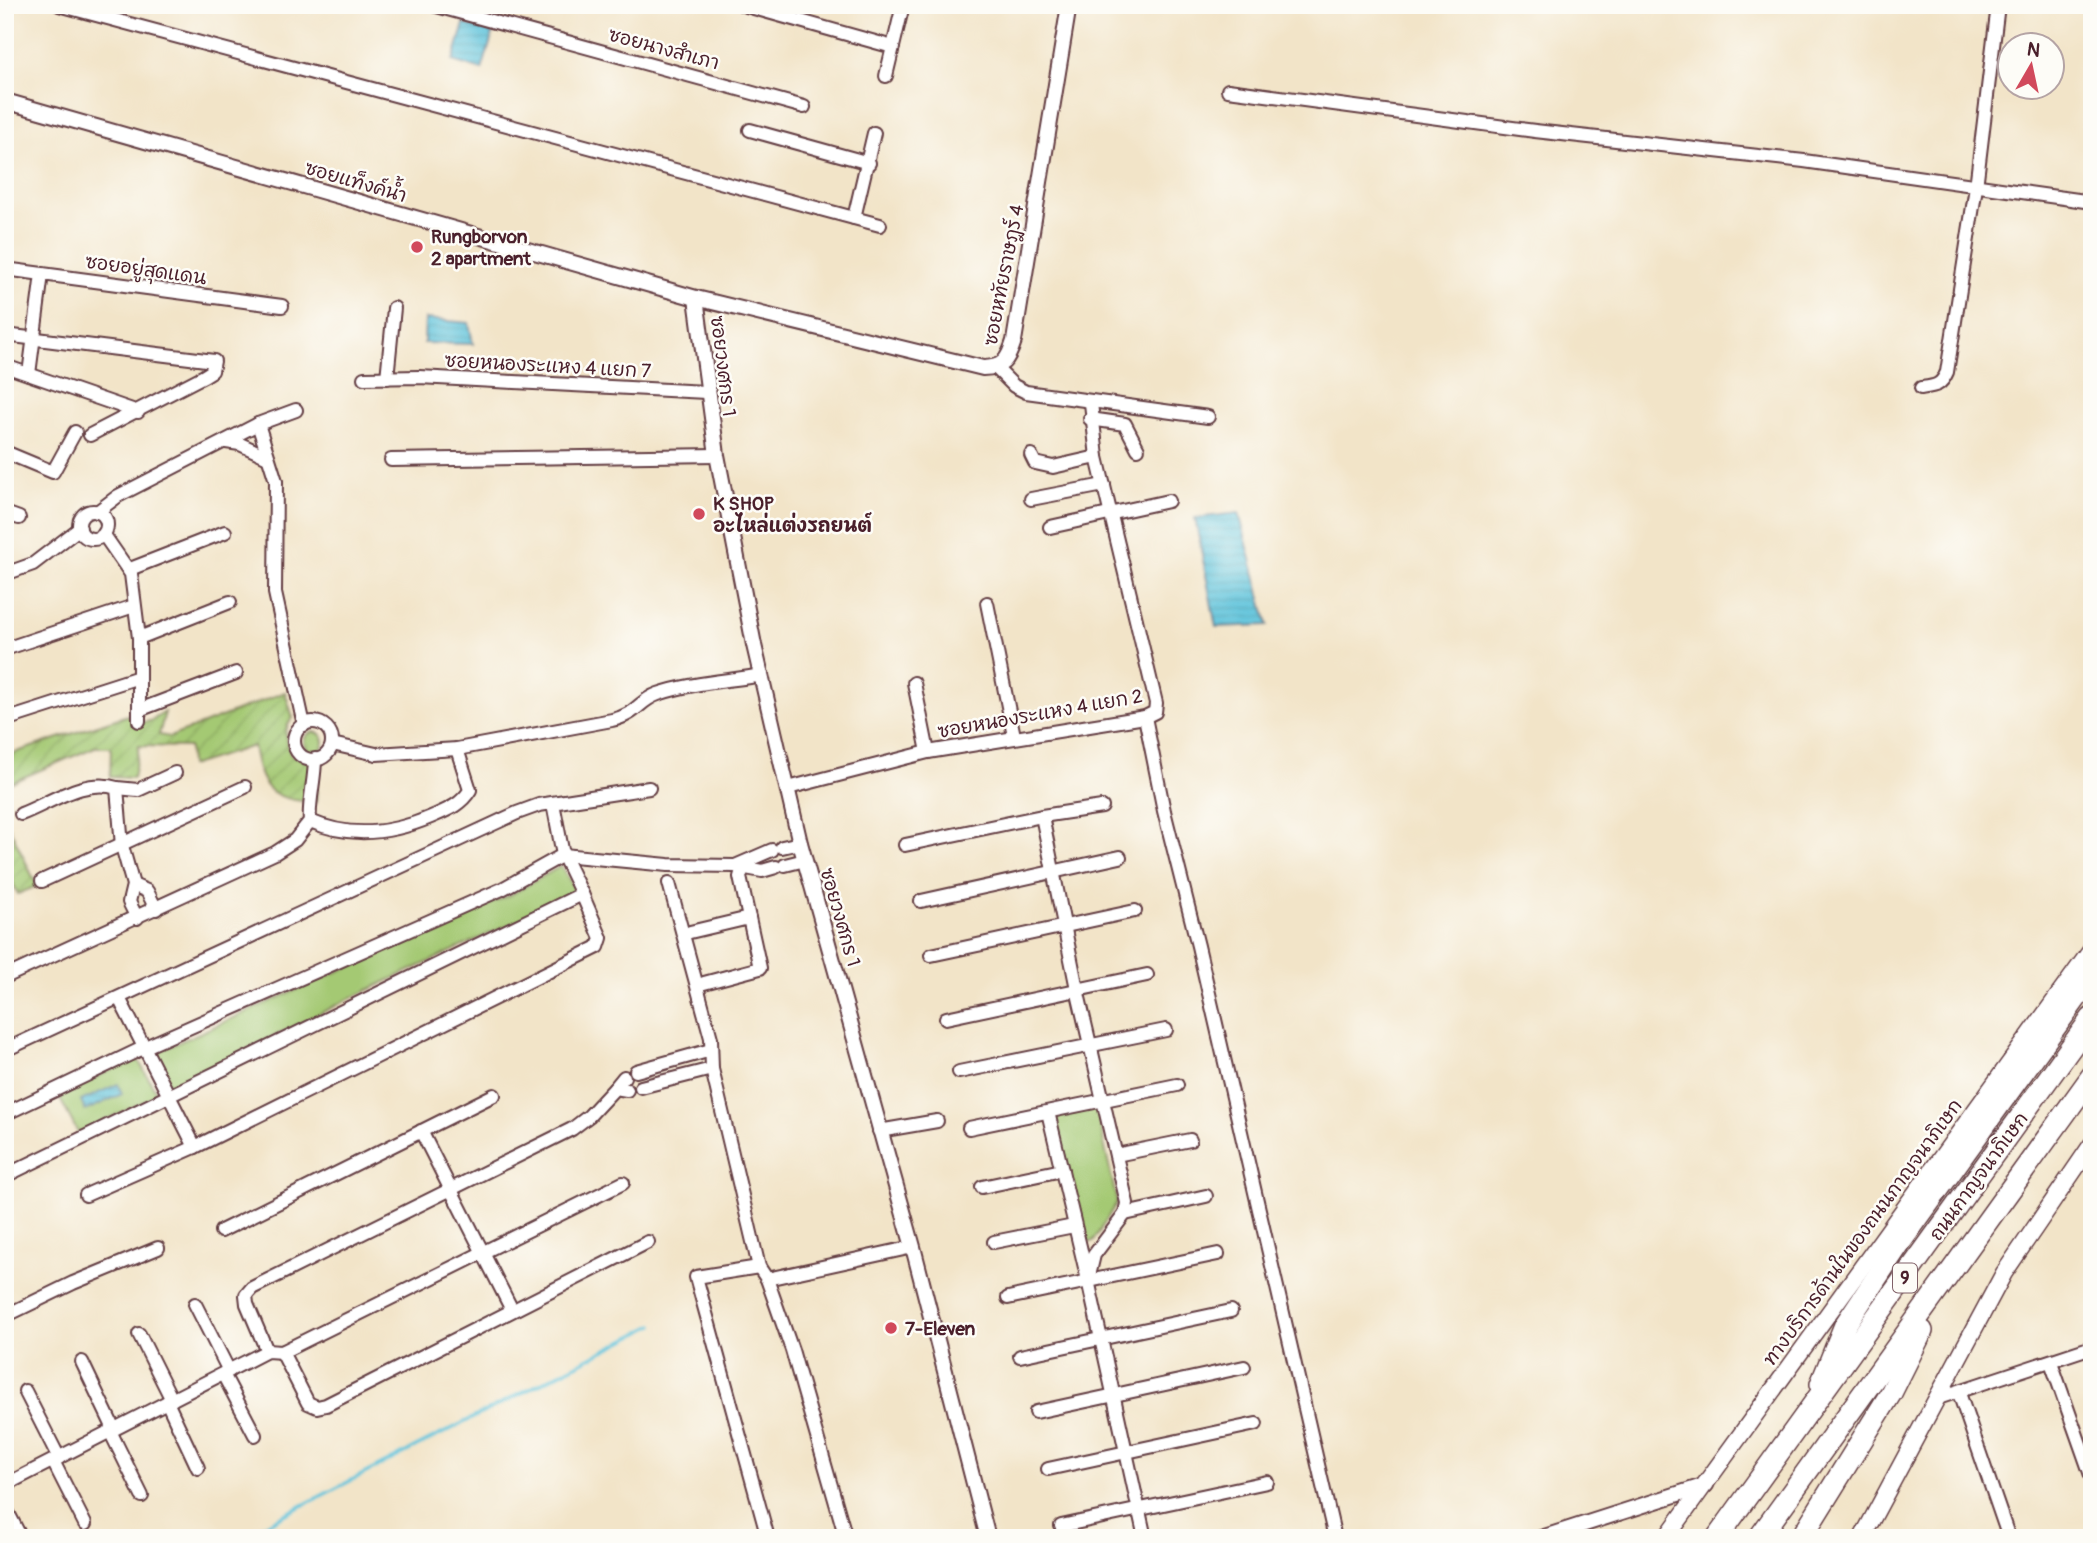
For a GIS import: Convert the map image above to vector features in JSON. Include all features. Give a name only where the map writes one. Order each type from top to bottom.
[{"type":"highway","points":[[1815,1404],[1827,1363],[1845,1325],[1901,1241],[2092,976]]},
{"type":"highway","points":[[2065,1014],[2092,990]]},
{"type":"highway","name":"ถนนกาญจนาภิเษก","points":[[1717,1538],[2092,1018]]},
{"type":"highway","name":"ถนนกาญจนาภิเษก","points":[[1759,1538],[2092,1076]]},
{"type":"highway","points":[[1801,1538],[1891,1392],[1952,1273]]},
{"type":"main road","name":"ทางบริการด้านในของถนนกาญจนาภิเษก","points":[[1666,1538],[2092,949]]},
{"type":"main road","points":[[1862,1538],[2004,1273],[2092,1144]]},
{"type":"street","points":[[59,5],[880,225]]},
{"type":"street","name":"ซอยนางสำเภา","points":[[433,5],[804,107]]},
{"type":"street","points":[[743,5],[893,47]]},
{"type":"street","points":[[886,76],[903,5]]},
{"type":"street","name":"ซอยหทัยราษฎร์ 4","points":[[696,298],[983,368],[996,368],[1003,364],[1014,341],[1069,5]]},
{"type":"street","points":[[1921,388],[1937,386],[1947,372],[1976,187],[1998,5]]},
{"type":"street","points":[[1228,90],[1535,131],[1791,159],[2092,202]]},
{"type":"street","name":"ซอยแท็งค์น้ำ","points":[[5,101],[696,298]]},
{"type":"street","points":[[750,130],[869,163]]},
{"type":"street","points":[[853,218],[869,163],[874,133]]},
{"type":"street","name":"ซอยอยู่สุดแดน","points":[[5,269],[282,306]]},
{"type":"street","points":[[29,374],[42,274]]},
{"type":"street","name":"ซอยวงศกร 1","points":[[696,298],[706,392],[717,455],[800,843],[913,1247],[988,1538]]},
{"type":"street","points":[[387,378],[394,307]]},
{"type":"street","points":[[5,335],[214,361],[212,371],[90,435]]},
{"type":"street","points":[[5,366],[138,412]]},
{"type":"street","points":[[996,368],[1014,386],[1026,392],[1208,417]]},
{"type":"street","name":"ซอยหนองระแหง 4 แยก 7","points":[[364,378],[706,392]]},
{"type":"street","name":"ซอยหนองระแหง 4 แยก 2","points":[[788,788],[929,752],[1146,716],[1155,712],[1156,703],[1097,457],[1090,419],[1091,403]]},
{"type":"street","points":[[5,574],[33,564],[80,528],[84,515],[97,512],[118,496],[258,424],[296,410]]},
{"type":"street","points":[[1090,419],[1125,424],[1138,449]]},
{"type":"street","points":[[258,424],[276,481],[275,593],[304,725]]},
{"type":"street","points":[[5,452],[54,472],[75,432]]},
{"type":"street","points":[[225,442],[240,444],[268,457]]},
{"type":"street","points":[[391,460],[717,455]]},
{"type":"street","points":[[1031,455],[1035,463],[1053,467],[1097,457]]},
{"type":"street","points":[[1031,499],[1104,485]]},
{"type":"street","points":[[1050,527],[1168,501]]},
{"type":"street","points":[[97,512],[107,521],[107,530],[101,537]]},
{"type":"street","points":[[5,513],[19,518]]},
{"type":"street","points":[[80,528],[88,538],[104,535],[130,569],[139,638],[139,716],[236,673]]},
{"type":"street","points":[[130,569],[225,532]]},
{"type":"street","points":[[139,638],[230,602]]},
{"type":"street","points":[[987,603],[1014,736]]},
{"type":"street","points":[[5,649],[134,606]]},
{"type":"street","points":[[332,744],[376,754],[457,749],[612,720],[628,716],[643,702],[661,693],[762,675]]},
{"type":"street","points":[[5,720],[139,677]]},
{"type":"street","points":[[914,683],[929,752]]},
{"type":"street","points":[[1146,716],[1161,799],[1201,959],[1335,1538]]},
{"type":"street","points":[[321,724],[330,733],[332,744],[326,755],[315,760],[303,756],[295,746],[296,734],[304,725],[321,724]]},
{"type":"street","points":[[310,821],[332,831],[366,834],[391,831],[463,802],[470,790],[457,749]]},
{"type":"street","points":[[5,977],[275,853],[295,839],[310,821],[315,760]]},
{"type":"street","points":[[21,814],[83,787],[107,784],[138,790],[176,773]]},
{"type":"street","points":[[43,881],[245,787]]},
{"type":"street","points":[[117,788],[122,846],[133,885],[129,902],[137,918]]},
{"type":"street","points":[[5,1050],[517,813],[553,803],[649,788]]},
{"type":"street","points":[[86,1195],[195,1147],[598,947],[601,938],[563,855],[553,803]]},
{"type":"street","points":[[905,845],[1042,816],[1102,807]]},
{"type":"street","points":[[1042,816],[1055,869],[1077,989],[1127,1203],[1125,1214],[1094,1255],[1087,1280]]},
{"type":"street","points":[[739,867],[777,848],[800,843]]},
{"type":"street","points":[[5,1114],[143,1048],[502,888],[563,855],[668,865],[739,867],[762,871],[805,860]]},
{"type":"street","points":[[921,901],[1055,869],[1120,857]]},
{"type":"street","points":[[704,983],[760,968],[739,867]]},
{"type":"street","points":[[668,883],[711,1038],[712,1069],[759,1267],[767,1279],[792,1350],[846,1538]]},
{"type":"street","points":[[133,885],[147,891],[156,909]]},
{"type":"street","points":[[5,1176],[582,894]]},
{"type":"street","points":[[931,955],[1135,911]]},
{"type":"street","points":[[690,932],[749,918]]},
{"type":"street","points":[[946,1018],[1147,975]]},
{"type":"street","points":[[118,998],[195,1147]]},
{"type":"street","points":[[959,1072],[1166,1030]]},
{"type":"street","points":[[636,1071],[710,1050]]},
{"type":"street","points":[[641,1087],[712,1069]]},
{"type":"street","points":[[267,1351],[247,1304],[246,1295],[252,1288],[451,1192],[580,1124],[622,1085]]},
{"type":"street","points":[[968,1128],[1177,1085]]},
{"type":"street","points":[[221,1231],[494,1095]]},
{"type":"street","points":[[1048,1112],[1102,1338],[1145,1538]]},
{"type":"street","points":[[879,1131],[937,1121]]},
{"type":"street","points":[[421,1130],[512,1310]]},
{"type":"street","points":[[1116,1155],[1190,1140]]},
{"type":"street","points":[[982,1187],[1062,1170]]},
{"type":"street","points":[[5,1485],[267,1351],[282,1352],[623,1183]]},
{"type":"street","points":[[1125,1214],[1206,1196]]},
{"type":"street","points":[[994,1242],[1074,1226]]},
{"type":"street","points":[[282,1352],[308,1403],[317,1407],[648,1242]]},
{"type":"street","points":[[767,1279],[913,1247]]},
{"type":"street","points":[[5,1316],[73,1283],[158,1248]]},
{"type":"street","points":[[1008,1298],[1218,1254]]},
{"type":"street","points":[[759,1267],[696,1277],[768,1538]]},
{"type":"street","points":[[195,1304],[255,1435]]},
{"type":"street","points":[[1020,1356],[1231,1311]]},
{"type":"street","points":[[139,1334],[198,1468]]},
{"type":"street","points":[[1938,1398],[2092,1347]]},
{"type":"street","points":[[82,1362],[142,1496]]},
{"type":"street","points":[[2051,1362],[2092,1478]]},
{"type":"street","points":[[1036,1412],[1244,1367]]},
{"type":"street","points":[[24,1391],[85,1524]]},
{"type":"street","points":[[1959,1392],[2009,1538]]},
{"type":"street","points":[[1048,1469],[1256,1424]]},
{"type":"street","points":[[1061,1526],[1268,1482]]},
{"type":"street","points":[[1541,1538],[1706,1485]]},
{"type":"street","points":[[5,1507],[21,1538]]},
{"type":"green space","points":[[285,692],[293,718],[286,731],[287,745],[291,755],[318,765],[316,802],[288,799],[270,789],[259,772],[253,746],[190,766],[189,747],[139,746],[133,778],[110,777],[111,747],[95,747],[5,785],[5,756],[128,715],[135,724],[150,721],[165,712],[159,735],[170,737]]},
{"type":"green space","points":[[314,732],[321,735],[324,742],[321,749],[314,752],[307,749],[304,742],[307,735]]},
{"type":"green space","points":[[5,818],[37,886],[18,894],[5,868]]},
{"type":"green space","points":[[561,866],[577,893],[349,999],[171,1088],[152,1054],[510,895]]},
{"type":"green space","points":[[137,1058],[158,1095],[78,1133],[58,1095]]},
{"type":"green space","points":[[1096,1107],[1117,1202],[1093,1242],[1084,1242],[1055,1116]]},
{"type":"water","points":[[464,24],[493,33],[482,70],[453,61]]},
{"type":"water","points":[[425,319],[469,323],[473,344],[424,343]]},
{"type":"water","points":[[1239,513],[1268,625],[1216,627],[1195,518]]},
{"type":"water","points":[[118,1084],[122,1094],[85,1111],[81,1101]]},
{"type":"waterway","points":[[239,1538],[654,1325]]},
{"type":"place","name":"Rungborvon 2 apartment","points":[[417,247]]},
{"type":"place","name":"K SHOP อะไหล่แต่งรถยนต์","points":[[699,514]]},
{"type":"place","name":"7-Eleven","points":[[891,1328]]}]
